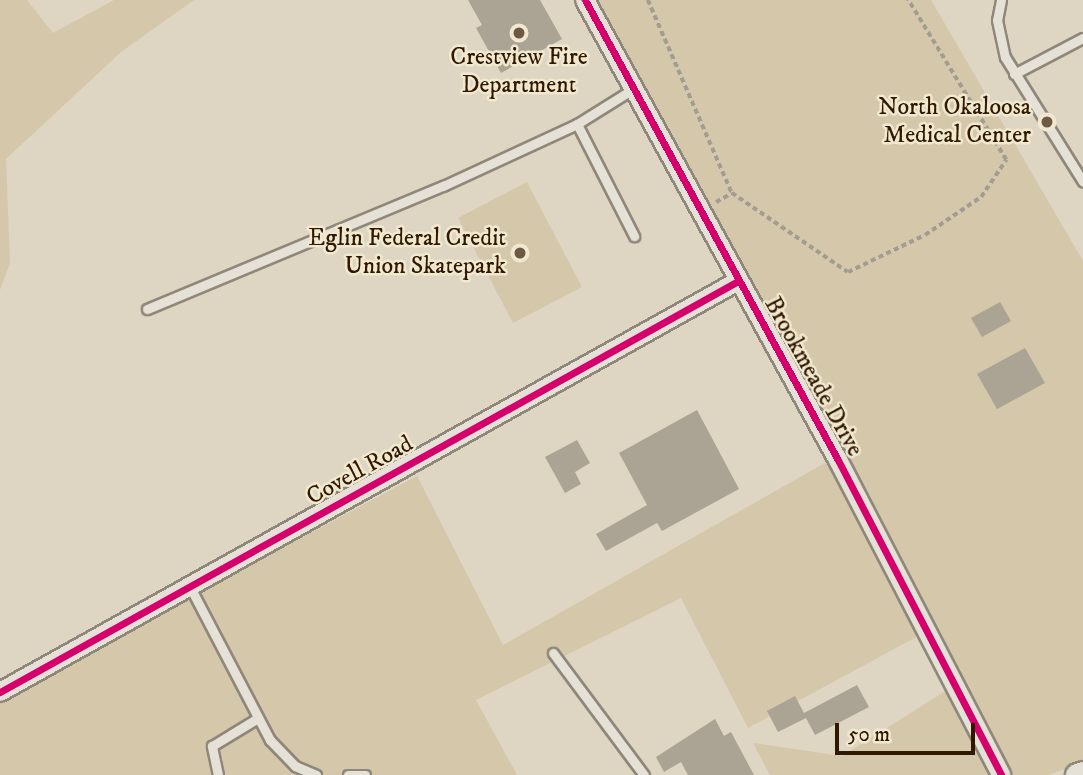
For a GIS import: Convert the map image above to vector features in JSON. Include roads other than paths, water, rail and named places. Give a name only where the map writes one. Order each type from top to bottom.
[{"type":"street","name":"Brookmeade Drive","points":[[585,0],[922,618],[1002,775]]},
{"type":"street","name":"Covell Road","points":[[0,692],[738,281]]},
{"type":"street","points":[[1077,775],[1083,772]]},
{"type":"lane","points":[[1001,0],[1000,40],[1014,75],[1083,182]]},
{"type":"lane","points":[[1014,75],[1083,38]]},
{"type":"lane","points":[[147,309],[443,186],[577,124],[634,89]]},
{"type":"lane","points":[[577,124],[634,236]]},
{"type":"lane","points":[[190,587],[270,740],[295,766],[316,775]]},
{"type":"lane","points":[[553,653],[645,775]]},
{"type":"lane","points":[[218,775],[212,746],[258,718]]},
{"type":"lane","points":[[348,775],[365,775]]},
{"type":"place","name":"Crestview Fire Department","points":[[519,33]]},
{"type":"place","name":"North Okaloosa Medical Center","points":[[1047,122]]},
{"type":"place","name":"Eglin Federal Credit Union Skatepark","points":[[520,253]]}]
